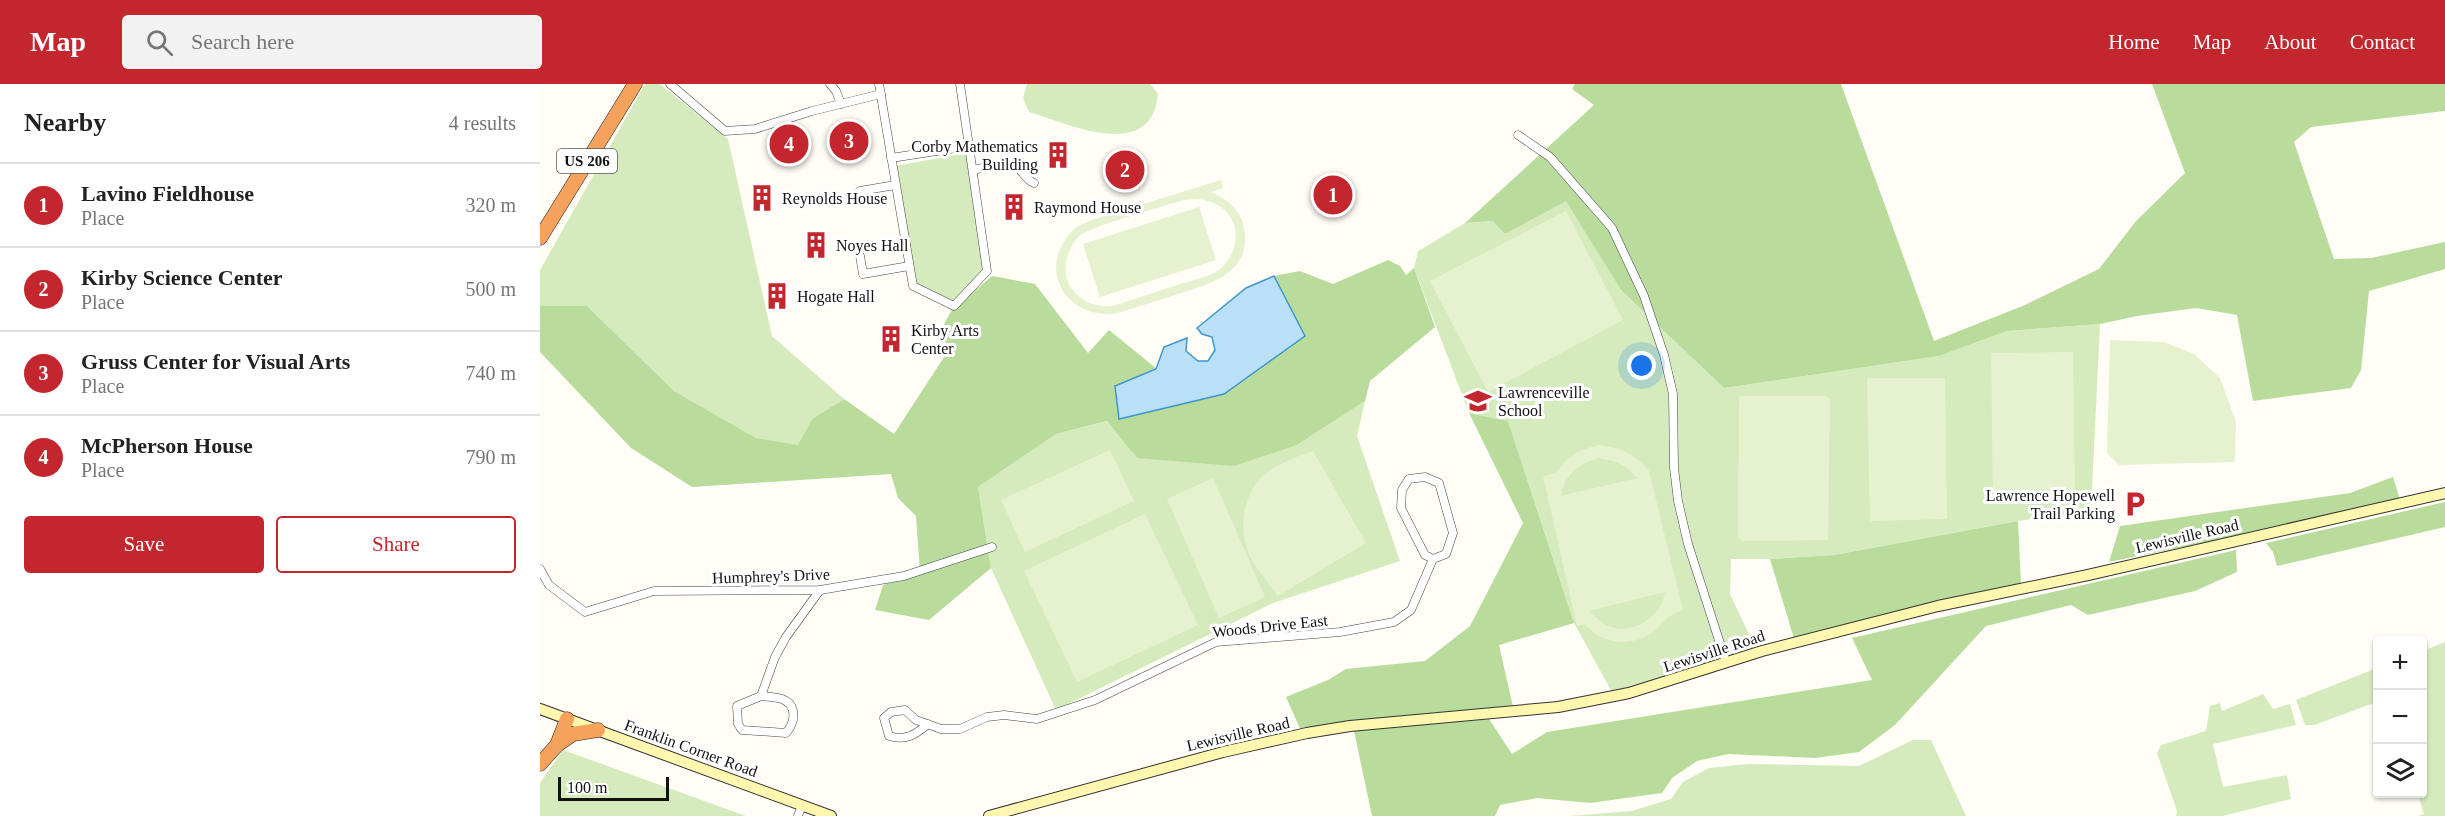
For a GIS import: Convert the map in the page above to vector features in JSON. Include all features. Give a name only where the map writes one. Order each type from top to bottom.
[{"type":"highway","name":"US 206","points":[[542,230],[635,84]]},
{"type":"highway","points":[[557,745],[567,719]]},
{"type":"highway","points":[[540,764],[557,745],[573,734],[598,730]]},
{"type":"street","points":[[670,84],[725,131],[755,129],[881,94]]},
{"type":"street","points":[[830,84],[836,91],[841,104]]},
{"type":"street","points":[[879,84],[913,286],[954,306],[987,271],[960,84]]},
{"type":"street","points":[[1518,135],[1550,157],[1612,228],[1644,296],[1664,355],[1673,394],[1674,468],[1678,501],[1688,544],[1726,662]]},
{"type":"street","points":[[891,158],[969,146]]},
{"type":"street","points":[[973,170],[1010,164],[1018,168],[1029,181],[1034,183]]},
{"type":"street","points":[[860,191],[895,185]]},
{"type":"street","points":[[860,256],[863,274],[909,266]]},
{"type":"street","name":"Woods Drive East","points":[[928,724],[915,734],[900,739],[889,736],[884,718],[891,712],[905,710],[916,720],[928,724],[941,729],[960,729],[987,717],[1004,715],[1037,719],[1095,700],[1216,642],[1340,632],[1394,622],[1411,610],[1433,559],[1446,554],[1453,533],[1439,483],[1425,477],[1409,479],[1402,490],[1401,508],[1425,555],[1433,559]]},
{"type":"street","name":"Lewisville Road","points":[[989,816],[1263,742],[1350,726],[1578,703],[1629,693],[1806,639],[1970,598],[2088,575],[2445,493]]},
{"type":"street","name":"Humphrey's Drive","points":[[540,569],[549,585],[585,612],[654,591],[820,590],[904,576],[992,547]]},
{"type":"street","points":[[761,696],[782,699],[790,705],[794,712],[792,726],[786,733],[742,730],[738,724],[737,706],[761,696],[775,657],[786,637],[820,590]]},
{"type":"street","name":"Franklin Corner Road","points":[[540,709],[800,811],[831,816]]},
{"type":"green space","points":[[645,84],[660,84],[728,139],[772,336],[844,399],[812,419],[798,446],[756,438],[674,391],[587,306],[540,306],[540,270]]},
{"type":"green space","points":[[1027,84],[1150,84],[1158,94],[1152,115],[1141,128],[1125,133],[1106,133],[1086,130],[1029,112],[1023,98]]},
{"type":"green space","points":[[1575,84],[1841,84],[1934,341],[2025,305],[2099,269],[2136,221],[2185,173],[2152,84],[2445,84],[2445,111],[2311,127],[2294,142],[2334,259],[2371,258],[2445,242],[2445,269],[2369,291],[2361,370],[2351,388],[2253,401],[2237,315],[2196,308],[2137,316],[2100,324],[2007,331],[1939,356],[1724,388],[1621,290],[1566,201],[1505,234],[1493,221],[1465,223],[1594,105],[1572,89]]},
{"type":"green space","points":[[967,153],[984,270],[953,302],[916,284],[895,166]]},
{"type":"green space","points":[[1221,180],[1223,188],[1211,192],[1227,201],[1240,216],[1244,228],[1245,244],[1241,257],[1234,267],[1224,276],[1212,282],[1114,314],[1096,313],[1081,308],[1070,299],[1061,288],[1057,275],[1057,260],[1062,246],[1074,229],[1092,220]],"holes":[[[1184,200],[1212,202],[1222,208],[1230,216],[1235,229],[1235,244],[1230,258],[1214,273],[1113,306],[1090,303],[1081,298],[1068,283],[1066,262],[1070,249],[1078,237],[1086,232]]]},
{"type":"green space","points":[[1566,200],[1621,290],[1724,388],[1939,356],[2007,331],[2100,324],[2091,510],[1834,555],[1731,559],[1730,594],[1758,653],[1613,694],[1574,623],[1508,421],[1469,413],[1414,268],[1418,251],[1465,223],[1494,221],[1505,234]]},
{"type":"green space","points":[[1199,207],[1216,260],[1100,297],[1083,244]]},
{"type":"green space","points":[[1566,211],[1623,320],[1488,392],[1430,281]]},
{"type":"green space","points":[[1388,260],[1400,266],[1406,275],[1414,268],[1435,327],[1370,381],[1365,401],[1297,445],[1234,466],[1137,458],[1107,421],[1056,434],[978,487],[991,568],[929,620],[875,610],[883,585],[920,572],[916,516],[898,498],[891,474],[692,487],[631,448],[540,352],[540,306],[587,306],[674,391],[756,438],[798,445],[812,419],[844,399],[894,434],[946,354],[944,324],[954,306],[992,276],[1035,284],[1088,353],[1109,330],[1157,369],[1115,386],[1305,336],[1274,276],[1300,271],[1333,284]]},
{"type":"green space","points":[[2110,340],[2164,342],[2194,354],[2220,378],[2236,422],[2235,462],[2119,465],[2107,453]]},
{"type":"green space","points":[[2073,352],[2075,496],[1993,497],[1991,353]]},
{"type":"green space","points":[[1867,378],[1945,378],[1947,519],[1870,521]]},
{"type":"green space","points":[[1739,396],[1825,396],[1830,399],[1828,540],[1742,541],[1738,537]]},
{"type":"green space","points":[[1365,401],[1357,436],[1400,561],[1273,603],[1056,710],[991,568],[978,487],[1056,434],[1108,421],[1137,458],[1297,445]]},
{"type":"green space","points":[[1469,413],[1508,421],[1574,623],[1499,645],[1514,711],[1301,731],[1286,697],[1328,680],[1346,669],[1425,661],[1470,626],[1523,523]]},
{"type":"green space","points":[[1599,445],[1621,450],[1638,459],[1649,471],[1683,610],[1671,615],[1651,634],[1629,642],[1606,639],[1584,624],[1577,626],[1543,476],[1556,473],[1569,458]],"holes":[[[1599,458],[1620,464],[1629,469],[1637,478],[1561,496],[1569,476],[1579,466]],[[1665,592],[1658,610],[1652,617],[1644,623],[1626,629],[1608,626],[1589,611]]]},
{"type":"green space","points":[[1110,450],[1134,501],[1025,552],[1001,500]]},
{"type":"green space","points":[[1313,451],[1366,543],[1278,596],[1249,554],[1243,525],[1246,505],[1254,487],[1265,474],[1285,462]]},
{"type":"green space","points":[[2393,477],[2401,503],[2109,562],[2120,526],[2350,493]]},
{"type":"green space","points":[[1213,478],[1265,597],[1219,618],[1167,499]]},
{"type":"green space","points":[[2445,502],[2445,527],[2277,566],[2273,552],[2266,543]]},
{"type":"green space","points":[[1145,514],[1198,625],[1077,682],[1024,571]]},
{"type":"green space","points":[[2018,521],[2021,584],[1795,642],[1770,559],[1834,555]]},
{"type":"green space","points":[[2236,550],[2237,572],[2195,591],[2088,615],[2071,605],[1986,626],[1895,725],[1859,752],[1815,758],[1728,754],[1697,761],[1672,778],[1662,793],[1590,803],[1537,798],[1500,805],[1495,816],[1372,816],[1354,731],[1489,719],[1512,754],[1547,732],[1872,680],[1852,638]]},
{"type":"green space","points":[[2445,642],[2445,816],[2418,816],[2424,814],[2419,798],[2427,798],[2427,649]]},
{"type":"green space","points":[[2373,670],[2373,703],[2314,725],[2305,725],[2296,700]]},
{"type":"green space","points":[[2263,694],[2273,709],[2290,704],[2296,725],[2213,744],[2223,787],[2287,775],[2291,799],[2222,816],[2176,816],[2177,811],[2157,753],[2161,745],[2206,731],[2210,706],[2220,703],[2222,711]]},
{"type":"green space","points":[[1913,740],[1931,740],[1966,816],[1570,816],[1632,811],[1671,799],[1683,782],[1709,768],[1748,764],[1859,766]]},
{"type":"green space","points":[[563,750],[746,816],[540,816],[540,783]]},
{"type":"water","points":[[1274,276],[1305,336],[1224,394],[1119,419],[1115,386],[1156,369],[1164,347],[1187,338],[1186,351],[1198,361],[1208,361],[1215,350],[1212,337],[1202,334],[1197,328],[1246,288]]},
{"type":"place","name":"Gruss Center for Visual Arts","points":[[849,141]]},
{"type":"place","name":"McPherson House","points":[[789,144]]},
{"type":"place","name":"Corby Mathematics Building","points":[[1058,155]]},
{"type":"place","name":"Kirby Science Center","points":[[1125,170]]},
{"type":"place","name":"Lavino Fieldhouse","points":[[1333,195]]},
{"type":"place","name":"Reynolds House","points":[[762,198]]},
{"type":"place","name":"Raymond House","points":[[1014,207]]},
{"type":"place","name":"Noyes Hall","points":[[816,245]]},
{"type":"place","name":"Hogate Hall","points":[[777,296]]},
{"type":"place","name":"Kirby Arts Center","points":[[891,339]]},
{"type":"place","name":"Lawrenceville School","points":[[1478,401]]},
{"type":"place","name":"Lawrence Hopewell Trail Parking","points":[[2135,504]]}]
